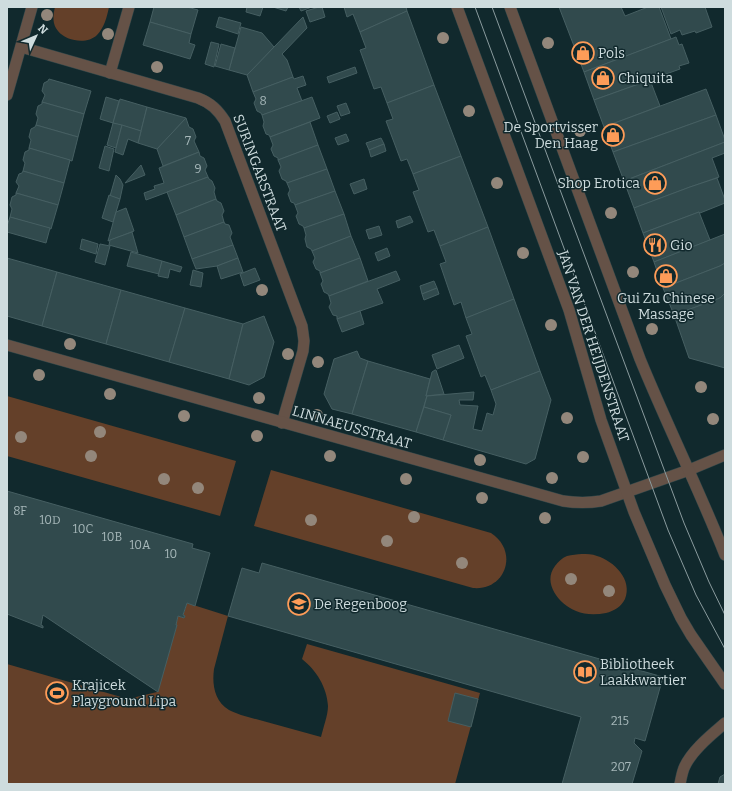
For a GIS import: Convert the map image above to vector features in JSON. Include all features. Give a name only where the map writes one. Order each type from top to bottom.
[{"type":"street","points":[[7,95],[32,7]]},
{"type":"street","points":[[110,73],[129,7]]},
{"type":"street","name":"JAN VAN DER HEIJDENSTRAAT","points":[[457,7],[569,310],[601,420],[644,539],[673,603],[691,635],[725,684]]},
{"type":"street","points":[[510,7],[640,359],[725,555]]},
{"type":"street","name":"SURINGARSTRAAT","points":[[21,47],[204,100],[214,107],[226,121],[302,326],[304,341],[303,351],[282,423]]},
{"type":"street","name":"LINNAEUSSTRAAT","points":[[7,345],[282,423],[560,500],[573,502],[601,501],[689,470],[725,454]]},
{"type":"street","points":[[680,784],[684,768],[690,759],[707,739],[725,723]]},
{"type":"shaded area","points":[[55,7],[109,7],[102,29],[93,38],[82,41],[66,37],[58,31],[54,19]]},
{"type":"shaded area","points":[[7,396],[236,461],[220,516],[7,456]]},
{"type":"shaded area","points":[[271,470],[491,533],[500,541],[505,550],[505,568],[501,577],[494,583],[484,587],[473,588],[254,526]]},
{"type":"shaded area","points":[[576,554],[588,554],[610,562],[624,578],[627,592],[625,599],[614,610],[598,614],[579,612],[570,608],[558,598],[551,586],[551,573],[560,560],[567,556]]},
{"type":"shaded area","name":"Krajicek Playground Lipa","points":[[187,603],[228,616],[214,669],[213,680],[215,692],[220,702],[230,711],[241,715],[321,737],[327,713],[327,699],[320,680],[312,668],[302,659],[307,644],[480,693],[455,784],[7,784],[7,664],[128,699],[157,692],[177,625],[178,616],[184,618],[185,616],[183,615]]},
{"type":"building","points":[[154,7],[187,7],[198,10],[191,34],[150,22]]},
{"type":"building","points":[[247,7],[263,7],[260,16],[246,12]]},
{"type":"building","points":[[273,7],[288,7],[286,11]]},
{"type":"building","points":[[299,7],[312,7],[301,11]]},
{"type":"building","points":[[322,7],[325,17],[310,22],[306,11]]},
{"type":"building","points":[[344,7],[406,7],[407,11],[360,32],[353,14],[347,17]]},
{"type":"building","points":[[559,7],[621,7],[625,16],[648,7],[659,7],[671,39],[584,72]]},
{"type":"building","points":[[661,7],[705,7],[712,27],[696,33],[695,31],[682,35],[680,30],[671,34]]},
{"type":"building","points":[[407,11],[434,85],[387,103],[381,87],[374,89],[360,50],[366,48],[360,32]]},
{"type":"building","points":[[219,17],[241,23],[238,34],[216,27]]},
{"type":"building","points":[[303,17],[307,28],[282,54],[287,60],[293,77],[253,92],[247,75]]},
{"type":"building","points":[[150,22],[191,34],[189,43],[195,45],[190,59],[143,45]]},
{"type":"building","points":[[241,27],[262,33],[274,47],[247,75],[229,70]]},
{"type":"building","points":[[676,37],[679,45],[682,44],[689,63],[679,66],[680,69],[594,100],[584,72]]},
{"type":"building","points":[[211,42],[219,44],[214,67],[205,64]]},
{"type":"building","points":[[221,44],[235,48],[229,70],[215,66]]},
{"type":"building","points":[[355,67],[357,73],[329,83],[327,77]]},
{"type":"building","points":[[303,76],[306,85],[297,88],[302,101],[262,115],[257,111],[254,103],[256,99],[253,92],[293,77],[294,79]]},
{"type":"building","points":[[49,79],[91,91],[84,114],[42,102],[45,95],[42,91],[44,83]]},
{"type":"building","points":[[650,80],[660,106],[604,127],[594,100]]},
{"type":"building","points":[[434,85],[461,156],[413,174],[407,159],[401,161],[386,121],[393,119],[387,103]]},
{"type":"building","points":[[706,89],[716,115],[613,152],[604,127]]},
{"type":"building","points":[[106,97],[119,101],[113,123],[100,119]]},
{"type":"building","points":[[312,97],[320,118],[270,137],[266,134],[263,126],[264,122],[262,115]]},
{"type":"building","points":[[120,99],[147,107],[141,131],[113,123]]},
{"type":"building","points":[[42,102],[84,114],[78,137],[36,125],[38,118],[36,114],[38,106],[42,104]]},
{"type":"building","points":[[346,103],[350,113],[341,116],[337,106]]},
{"type":"building","points":[[147,107],[186,118],[157,149],[138,143]]},
{"type":"building","points":[[337,112],[340,119],[330,123],[327,116]]},
{"type":"building","points":[[716,115],[725,142],[624,181],[613,152]]},
{"type":"building","points":[[186,118],[189,127],[193,129],[196,137],[194,141],[199,152],[163,166],[157,149]]},
{"type":"building","points":[[310,122],[318,145],[278,160],[278,158],[274,156],[271,149],[273,145],[270,137]]},
{"type":"building","points":[[113,123],[122,125],[116,148],[107,145]]},
{"type":"building","points":[[36,125],[78,137],[72,161],[29,148],[31,129]]},
{"type":"building","points":[[122,125],[141,131],[138,143],[128,139],[123,155],[115,152]]},
{"type":"building","points":[[346,134],[349,141],[338,145],[335,138]]},
{"type":"building","points":[[381,138],[384,144],[369,150],[366,143]]},
{"type":"building","points":[[725,142],[725,153],[712,158],[719,177],[634,208],[624,181]]},
{"type":"building","points":[[384,144],[386,151],[371,157],[369,150]]},
{"type":"building","points":[[318,145],[327,169],[287,183],[282,179],[279,171],[281,167],[278,160]]},
{"type":"building","points":[[105,146],[114,149],[109,171],[99,168]]},
{"type":"building","points":[[29,148],[70,160],[64,183],[23,171],[25,152],[29,150]]},
{"type":"building","points":[[199,152],[200,156],[204,158],[207,166],[205,170],[208,177],[146,200],[144,193],[155,189],[154,186],[164,183],[159,168]]},
{"type":"building","points":[[461,156],[488,227],[440,246],[434,230],[428,232],[413,192],[419,190],[413,174]]},
{"type":"building","points":[[141,165],[145,175],[125,183]]},
{"type":"building","points":[[327,169],[335,191],[295,205],[291,202],[288,194],[290,190],[287,183]]},
{"type":"building","points":[[23,171],[64,183],[58,205],[16,193],[19,186],[16,182],[19,174]]},
{"type":"building","points":[[116,175],[123,185],[120,199],[110,196]]},
{"type":"building","points":[[208,177],[212,181],[215,188],[214,192],[216,199],[176,215],[167,192]]},
{"type":"building","points":[[717,178],[725,203],[643,233],[634,208]]},
{"type":"building","points":[[364,179],[367,189],[354,194],[350,184]]},
{"type":"building","points":[[335,191],[344,214],[304,228],[299,224],[296,216],[298,213],[295,205]]},
{"type":"building","points":[[16,193],[58,205],[51,229],[10,217],[12,197],[16,195]]},
{"type":"building","points":[[109,195],[120,199],[113,222],[102,218]]},
{"type":"building","points":[[216,199],[221,203],[224,211],[222,215],[224,222],[184,237],[176,215]]},
{"type":"building","points":[[126,208],[134,231],[108,241],[116,212]]},
{"type":"building","points":[[699,212],[710,240],[654,262],[643,233]]},
{"type":"building","points":[[344,214],[351,236],[312,251],[307,247],[304,228]]},
{"type":"building","points":[[410,216],[413,222],[398,228],[396,221]]},
{"type":"building","points":[[10,217],[50,228],[46,243],[7,232]]},
{"type":"building","points":[[224,222],[225,224],[229,225],[232,233],[230,237],[233,245],[192,259],[184,237]]},
{"type":"building","points":[[379,226],[382,235],[369,239],[366,230]]},
{"type":"building","points":[[488,227],[514,299],[466,318],[461,302],[454,305],[440,264],[446,262],[440,246]]},
{"type":"building","points":[[132,232],[138,253],[109,245],[110,240]]},
{"type":"building","points":[[725,234],[725,263],[663,288],[654,262]]},
{"type":"building","points":[[351,236],[360,258],[320,273],[320,271],[316,269],[313,262],[315,258],[312,251]]},
{"type":"building","points":[[82,239],[98,244],[96,254],[80,249]]},
{"type":"building","points":[[100,244],[110,246],[105,265],[95,262]]},
{"type":"building","points":[[233,245],[238,258],[217,266],[196,269],[192,259]]},
{"type":"building","points":[[387,248],[390,256],[378,261],[375,253]]},
{"type":"building","points":[[131,252],[162,261],[159,274],[127,266]]},
{"type":"building","points":[[7,258],[57,272],[42,326],[7,316]]},
{"type":"building","points":[[238,258],[243,272],[221,279],[217,266]]},
{"type":"building","points":[[360,258],[368,281],[329,296],[324,292],[321,284],[323,281],[320,273]]},
{"type":"building","points":[[162,261],[182,267],[180,272],[170,269],[168,278],[158,276]]},
{"type":"building","points":[[725,263],[725,293],[720,298],[674,315],[663,288]]},
{"type":"building","points":[[255,268],[260,280],[244,286],[240,274]]},
{"type":"building","points":[[193,270],[203,273],[201,287],[190,285]]},
{"type":"building","points":[[396,271],[400,280],[377,289],[383,303],[337,319],[337,316],[333,315],[329,307],[331,303],[329,296]]},
{"type":"building","points":[[57,272],[121,290],[106,344],[42,326]]},
{"type":"building","points":[[434,281],[437,288],[422,294],[420,286]]},
{"type":"building","points":[[437,288],[439,294],[424,300],[422,294]]},
{"type":"building","points":[[121,290],[185,308],[169,362],[106,344]]},
{"type":"building","points":[[725,293],[725,368],[689,358],[674,315],[720,298]]},
{"type":"building","points":[[514,299],[540,371],[491,390],[485,375],[481,377],[466,336],[472,334],[466,318]]},
{"type":"building","points":[[185,308],[243,324],[229,379],[169,362]]},
{"type":"building","points":[[360,311],[364,324],[342,332],[337,319]]},
{"type":"building","points":[[264,316],[274,342],[264,377],[249,385],[229,379],[243,324]]},
{"type":"building","points":[[459,345],[464,358],[437,369],[432,355]]},
{"type":"building","points":[[357,351],[360,358],[368,361],[352,414],[332,409],[324,394],[334,359]]},
{"type":"building","points":[[368,361],[430,379],[427,396],[416,432],[352,414]]},
{"type":"building","points":[[435,370],[444,394],[426,396],[432,372]]},
{"type":"building","points":[[540,371],[551,400],[535,459],[526,464],[443,440],[451,415],[424,407],[427,396],[474,392],[473,400],[459,400],[460,405],[478,406],[473,429],[482,431],[487,413],[493,415],[496,404],[491,390]]},
{"type":"building","points":[[424,407],[451,415],[443,440],[416,432]]},
{"type":"building","points":[[7,491],[193,544],[192,548],[210,553],[195,606],[187,603],[183,615],[185,616],[184,618],[178,616],[177,625],[158,692],[43,615],[41,625],[43,628],[7,614]]},
{"type":"building","points":[[262,563],[663,677],[645,741],[635,738],[634,743],[642,751],[632,784],[562,784],[581,717],[228,616],[242,568],[259,573]]},
{"type":"building","points":[[455,693],[478,699],[471,727],[448,721]]},
{"type":"building","points":[[725,774],[725,784],[718,784],[720,777]]},
{"type":"tram line","points":[[475,7],[668,530],[696,595],[725,649]]},
{"type":"tram line","points":[[492,7],[684,523],[725,615]]},
{"type":"place","name":"Pols","points":[[583,53]]},
{"type":"place","name":"Chiquita","points":[[603,78]]},
{"type":"place","name":"De Sportvisser Den Haag","points":[[613,135]]},
{"type":"place","name":"Shop Erotica","points":[[655,183]]},
{"type":"place","name":"Gio","points":[[655,245]]},
{"type":"place","name":"Gui Zu Chinese Massage","points":[[666,276]]},
{"type":"place","name":"De Regenboog","points":[[299,604]]},
{"type":"place","name":"Bibliotheek Laakkwartier","points":[[585,672]]},
{"type":"place","name":"Krajicek Playground Lipa","points":[[57,693]]}]
